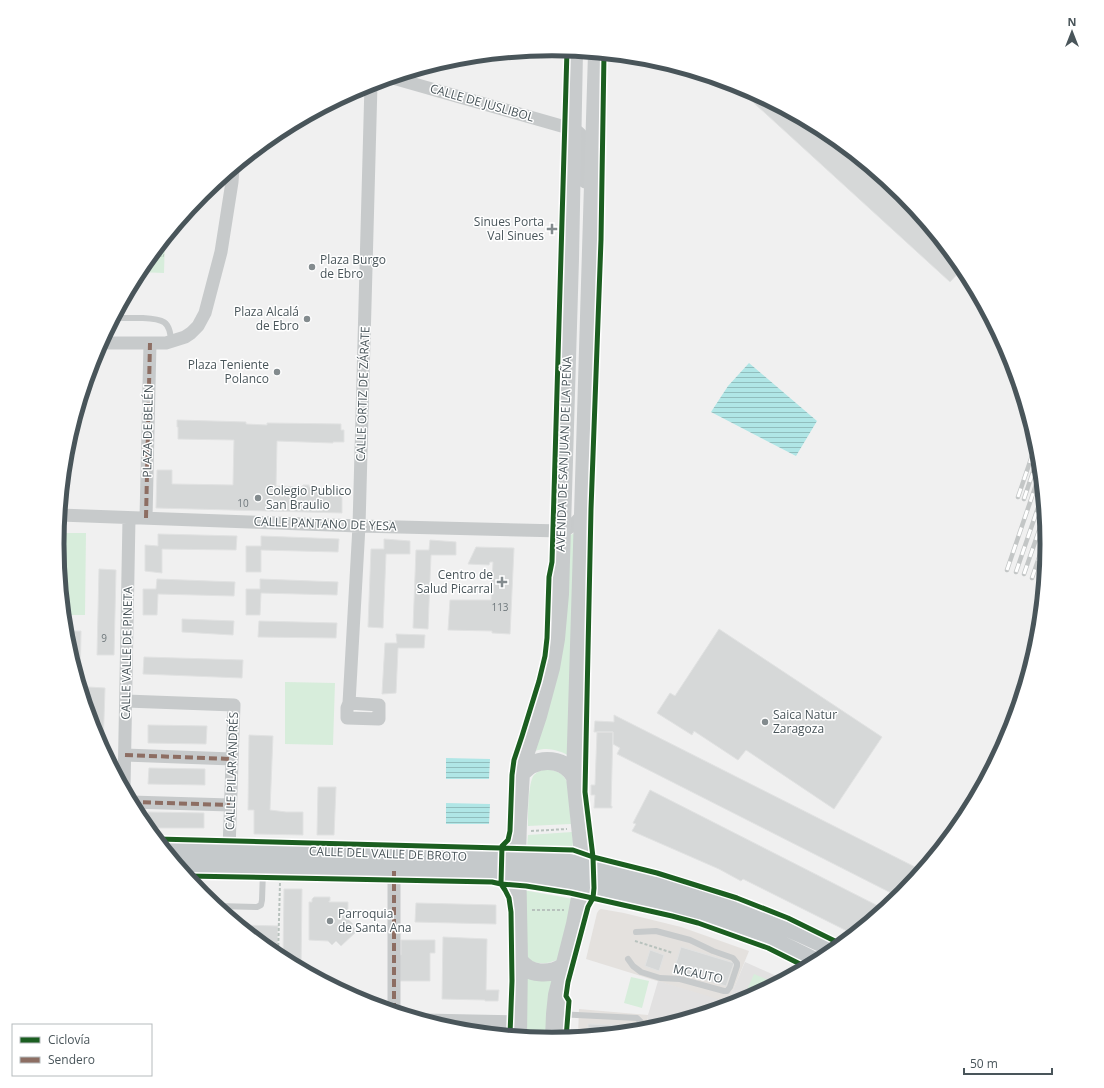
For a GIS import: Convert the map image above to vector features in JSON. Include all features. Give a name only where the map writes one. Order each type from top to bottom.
[{"type":"main road","name":"AVENIDA DE SAN JUAN DE LA PEÑA","points":[[518,1029],[517,866],[521,773],[522,764],[531,740],[547,685],[555,647],[560,594],[570,259],[574,57]]},
{"type":"main road","name":"AVENIDA DE SAN JUAN DE LA PEÑA","points":[[554,1032],[559,983],[578,912],[583,886],[584,866],[575,777],[597,58]]},
{"type":"main road","points":[[521,773],[531,765],[540,762],[552,762],[567,767],[572,771],[575,777]]},
{"type":"main road","name":"CALLE DEL VALLE DE BROTO","points":[[170,847],[229,849],[517,866]]},
{"type":"main road","points":[[517,866],[546,861],[584,866],[667,886],[720,901],[791,928],[829,946]]},
{"type":"main road","points":[[517,866],[583,886],[660,903],[773,942],[809,959]]},
{"type":"main road","name":"CALLE DEL VALLE DE BROTO","points":[[188,869],[272,868],[493,873],[517,866]]},
{"type":"main road","points":[[518,960],[525,967],[537,972],[554,971],[564,966]]},
{"type":"street","name":"CALLE DE JUSLIBOL","points":[[401,80],[572,129]]},
{"type":"street","name":"CALLE ORTIZ DE ZÁRATE","points":[[349,703],[359,526],[371,91]]},
{"type":"street","name":"AVENIDA DE SAN JUAN DE LA PEÑA","points":[[572,129],[578,132],[583,139],[585,202],[592,248]]},
{"type":"street","points":[[107,343],[162,344],[191,333],[198,326],[203,317],[221,252],[232,175]]},
{"type":"street","name":"PLAZA DE BELÉN","points":[[146,518],[150,344]]},
{"type":"street","points":[[562,531],[571,527],[584,513]]},
{"type":"street","name":"CALLE PANTANO DE YESA","points":[[65,515],[359,526],[562,531]]},
{"type":"street","name":"CALLE VALLE DE PINETA","points":[[124,779],[129,518]]},
{"type":"street","name":"CALLE PILAR ANDRÉS","points":[[126,701],[234,705],[229,849]]},
{"type":"street","points":[[125,755],[232,759]]},
{"type":"street","points":[[138,802],[230,805]]},
{"type":"street","points":[[394,870],[394,1006]]},
{"type":"street","points":[[460,1024],[518,1029]]},
{"type":"lane","points":[[119,318],[154,318],[163,320],[169,328],[170,342]]},
{"type":"lane","points":[[225,906],[257,907],[261,905],[272,868]]},
{"type":"lane","name":"MCAUTO","points":[[628,959],[630,963],[641,972],[660,978],[680,979],[724,991],[727,991],[730,988],[737,966],[737,963],[733,958],[690,940],[656,931],[636,932]]},
{"type":"lane","points":[[555,1014],[636,1018],[642,1024]]},
{"type":"path","points":[[528,831],[572,828]]},
{"type":"path","points":[[272,868],[277,947]]},
{"type":"path","points":[[518,911],[568,910],[578,912]]},
{"type":"path","points":[[634,941],[673,953]]},
{"type":"shaded area","points":[[601,909],[624,913],[681,927],[749,951],[730,998],[722,1001],[586,959],[599,910]]},
{"type":"shaded area","points":[[745,962],[778,977],[768,982],[729,998]]},
{"type":"shaded area","points":[[658,981],[724,1001],[647,1023],[648,1015]]},
{"type":"shaded area","points":[[579,1009],[648,1015],[647,1023],[616,1028],[578,1031]]},
{"type":"green space","points":[[165,247],[164,273],[147,272]]},
{"type":"green space","points":[[580,531],[572,757],[550,749],[535,751],[568,536]]},
{"type":"green space","points":[[64,533],[86,533],[85,615],[69,615],[65,576]]},
{"type":"green space","points":[[285,682],[335,683],[333,745],[285,744]]},
{"type":"green space","points":[[545,769],[553,770],[559,773],[564,777],[568,784],[571,824],[528,826],[529,799],[532,779],[536,773]]},
{"type":"green space","points":[[572,832],[572,849],[527,847],[528,835]]},
{"type":"green space","points":[[523,890],[573,899],[560,959],[544,963],[537,963],[528,960]]},
{"type":"green space","points":[[754,974],[770,981],[768,982],[746,992]]},
{"type":"green space","points":[[525,976],[556,976],[548,1032],[523,1031]]},
{"type":"green space","points":[[631,977],[649,981],[642,1008],[624,1003]]},
{"type":"water","points":[[749,363],[817,421],[796,456],[711,412],[728,386]]},
{"type":"water","points":[[446,758],[490,759],[489,779],[446,779]]},
{"type":"water","points":[[446,803],[490,804],[489,824],[446,824]]},
{"type":"building","points":[[747,97],[796,121],[823,138],[874,177],[919,222],[958,273],[950,282]]},
{"type":"building","points":[[177,420],[246,422],[246,424],[267,425],[267,423],[341,424],[341,430],[344,430],[344,442],[277,441],[276,486],[302,487],[303,485],[309,485],[309,487],[342,489],[342,513],[156,508],[157,470],[172,470],[172,484],[233,485],[234,440],[178,439]]},
{"type":"building","points":[[158,534],[237,536],[236,550],[162,549],[162,573],[145,571],[145,545],[158,546]]},
{"type":"building","points":[[261,536],[339,539],[338,552],[261,550],[261,572],[246,572],[246,546],[261,546]]},
{"type":"building","points":[[384,539],[410,541],[410,554],[386,554],[383,628],[368,627],[371,549],[384,549]]},
{"type":"building","points":[[430,540],[456,542],[456,555],[431,555],[428,629],[413,628],[416,550],[429,550]]},
{"type":"building","name":"Centro de Salud Picarral","points":[[476,547],[514,548],[510,634],[492,633],[492,631],[448,630],[450,600],[491,600],[493,562],[490,562],[489,565],[468,564]]},
{"type":"building","points":[[99,569],[116,570],[114,655],[97,655]]},
{"type":"building","points":[[157,579],[235,582],[234,596],[158,594],[157,615],[143,615],[143,589],[156,589]]},
{"type":"building","points":[[260,579],[338,582],[337,595],[261,593],[260,615],[246,615],[246,589],[260,589]]},
{"type":"building","points":[[182,619],[234,621],[233,635],[182,632]]},
{"type":"building","points":[[259,621],[337,623],[336,638],[258,637]]},
{"type":"building","name":"Saica Natur Zaragoza","points":[[719,629],[882,737],[834,809],[746,750],[738,760],[694,731],[692,735],[657,713],[670,693],[675,696]]},
{"type":"building","points":[[72,631],[81,631],[80,667]]},
{"type":"building","points":[[396,634],[425,635],[424,648],[398,648],[396,693],[382,694],[385,643],[397,643]]},
{"type":"building","points":[[144,657],[243,660],[242,678],[143,674]]},
{"type":"building","points":[[88,687],[105,688],[103,736],[90,701]]},
{"type":"building","points":[[614,715],[917,868],[892,894],[617,754],[620,748],[613,744],[613,732],[594,732],[595,721],[614,722]]},
{"type":"building","points":[[148,725],[207,726],[206,744],[148,743]]},
{"type":"building","points":[[597,732],[613,732],[612,808],[594,808],[595,795],[591,795],[591,785],[595,785]]},
{"type":"building","points":[[249,735],[273,736],[270,810],[303,812],[303,835],[254,834],[254,810],[248,810]]},
{"type":"building","points":[[149,768],[205,769],[205,785],[148,784]]},
{"type":"building","points":[[318,787],[336,787],[334,835],[317,835]]},
{"type":"building","points":[[650,790],[879,906],[848,932],[743,879],[741,881],[719,869],[632,831],[636,824],[633,823]]},
{"type":"building","points":[[148,812],[204,813],[204,828],[156,828],[148,818]]},
{"type":"building","points":[[284,889],[302,889],[301,963],[283,951]]},
{"type":"building","name":"Parroquia de Santa Ana","points":[[314,897],[330,897],[329,902],[348,902],[348,919],[357,931],[341,946],[336,941],[332,945],[328,941],[309,940],[309,902],[312,902]]},
{"type":"building","points":[[416,903],[496,905],[496,924],[415,922]]},
{"type":"building","points":[[248,925],[278,926],[277,947]]},
{"type":"building","points":[[443,937],[487,939],[486,990],[499,990],[498,1001],[442,999]]},
{"type":"building","points":[[401,940],[435,940],[435,953],[430,953],[430,981],[400,981],[398,955],[401,955]]},
{"type":"building","points":[[681,947],[734,963],[726,986],[674,970]]},
{"type":"building","points":[[650,950],[664,955],[659,971],[645,966]]},
{"type":"building","points":[[588,1024],[631,1026],[616,1028],[588,1031]]},
{"type":"railway","points":[[1018,497],[1032,456]]},
{"type":"railway","points":[[1024,499],[1034,469]]},
{"type":"railway","points":[[1007,570],[1036,484]]},
{"type":"railway","points":[[1016,572],[1038,506]]},
{"type":"railway","points":[[1024,574],[1040,529]]},
{"type":"railway","points":[[1032,578],[1040,556]]},
{"type":"marked path","points":[[146,518],[150,343]]},
{"type":"marked path","points":[[125,755],[232,759]]},
{"type":"marked path","points":[[138,802],[230,805]]},
{"type":"marked path","points":[[394,871],[394,1006]]},
{"type":"cycle path","points":[[510,1030],[512,981],[511,912],[509,898],[501,884],[502,846],[508,840],[510,831],[514,760],[539,681],[545,656],[547,638],[549,577],[552,562],[567,56]]},
{"type":"cycle path","points":[[567,1032],[569,1001],[566,996],[568,982],[588,907],[593,898],[594,888],[593,857],[585,792],[591,509],[601,240],[604,59]]},
{"type":"cycle path","points":[[164,839],[573,850],[593,857],[657,873],[737,898],[788,918],[835,941]]},
{"type":"cycle path","points":[[195,876],[492,882],[526,886],[570,893],[698,923],[768,948],[800,964]]},
{"type":"place","name":"Sinues Porta Val Sinues","points":[[552,229]]},
{"type":"place","name":"Plaza Burgo de Ebro","points":[[312,267]]},
{"type":"place","name":"Plaza Alcalá de Ebro","points":[[307,319]]},
{"type":"place","name":"Plaza Teniente Polanco","points":[[277,372]]},
{"type":"place","name":"Colegio Publico San Braulio","points":[[258,498]]},
{"type":"place","name":"Centro de Salud Picarral","points":[[502,582]]},
{"type":"place","name":"Saica Natur Zaragoza","points":[[765,722]]},
{"type":"place","name":"Parroquia de Santa Ana","points":[[330,921]]}]
